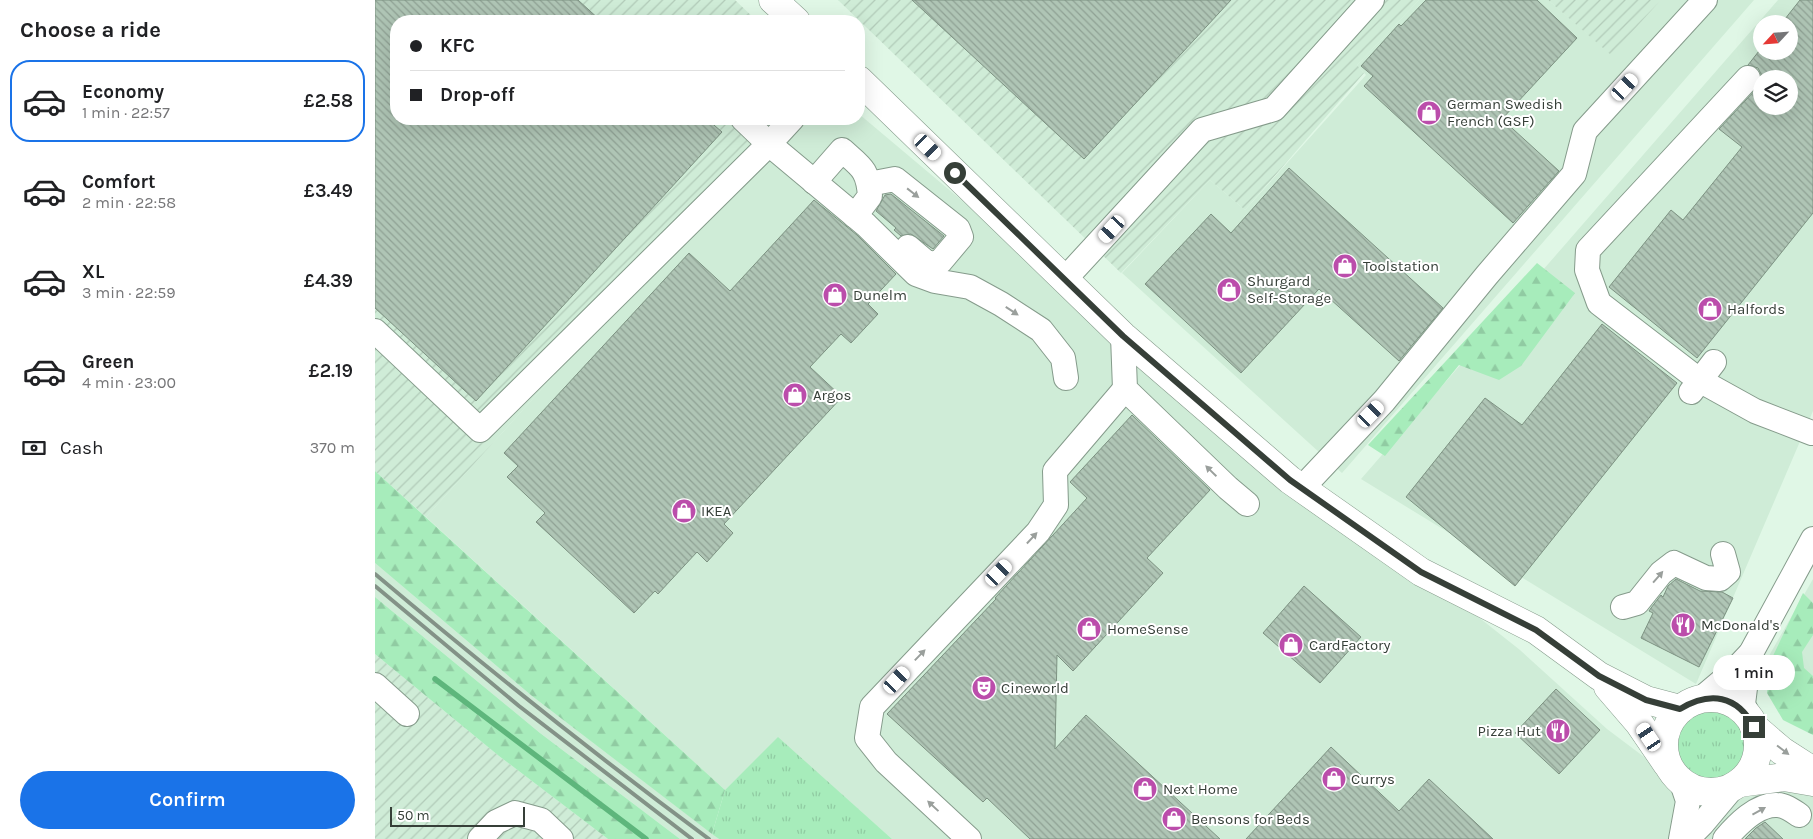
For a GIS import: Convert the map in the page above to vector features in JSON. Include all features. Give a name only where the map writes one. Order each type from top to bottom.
[{"type":"highway","points":[[773,0],[789,15]]},
{"type":"highway","points":[[865,86],[1123,336],[1290,480],[1421,572],[1536,630],[1599,676],[1646,700],[1691,704],[1719,699],[1728,701],[1736,705],[1782,751],[1813,771]]},
{"type":"highway","points":[[1599,676],[1639,723],[1675,774],[1692,789],[1718,792],[1736,785],[1784,777],[1813,782]]},
{"type":"highway","points":[[1675,774],[1664,744],[1667,729],[1670,722],[1691,704]]},
{"type":"highway","points":[[1736,785],[1751,771],[1757,754],[1757,736],[1752,723]]},
{"type":"street","points":[[1065,279],[1202,130],[1274,109],[1372,0]]},
{"type":"street","points":[[1302,488],[1384,401],[1487,274],[1574,174],[1585,131],[1705,0]]},
{"type":"street","points":[[1748,78],[1588,250],[1587,270],[1599,303],[1695,387],[1813,435]]},
{"type":"street","points":[[749,125],[814,182],[858,211],[928,264],[940,262],[961,238],[958,229],[895,179],[869,184]]},
{"type":"street","points":[[375,331],[479,430],[787,125]]},
{"type":"street","points":[[814,182],[842,150],[859,165],[869,179],[870,196],[858,211]]},
{"type":"street","points":[[858,211],[916,274],[935,281],[970,287],[1001,304],[1041,330],[1063,358],[1066,378]]},
{"type":"street","points":[[969,839],[886,762],[867,738],[872,707],[1038,532],[1056,505],[1055,471],[1125,389],[1123,336]]},
{"type":"street","points":[[1695,387],[1714,362]]},
{"type":"street","points":[[1125,389],[1247,504]]},
{"type":"street","points":[[1691,704],[1733,672],[1751,653],[1811,538]]},
{"type":"street","points":[[1623,607],[1637,603],[1661,572],[1674,563],[1706,578],[1720,579],[1728,572],[1723,554]]},
{"type":"street","points":[[1751,653],[1750,671],[1743,704],[1752,723]]},
{"type":"street","points":[[375,685],[407,714]]},
{"type":"street","points":[[1675,774],[1688,801],[1681,839]]},
{"type":"street","points":[[1687,839],[1703,824],[1736,785]]},
{"type":"street","points":[[1725,839],[1733,829],[1765,807],[1778,805],[1788,808],[1799,815]]},
{"type":"street","points":[[480,839],[496,822],[515,812],[541,820],[561,839]]},
{"type":"shaded area","points":[[375,0],[735,0],[751,15],[390,15],[390,125],[781,125],[426,517],[375,471]]},
{"type":"shaded area","points":[[838,0],[1419,0],[1357,65],[1364,73],[1245,210],[1210,180],[1121,273],[865,26],[865,15],[854,15]]},
{"type":"shaded area","points":[[1419,0],[1548,0],[1611,54],[1661,0],[1754,0],[1342,473],[1122,273],[1210,180],[1245,210],[1366,75],[1357,65]]},
{"type":"shaded area","points":[[1548,0],[1661,0],[1611,55]]},
{"type":"shaded area","points":[[1778,0],[1813,0],[1813,411],[1696,684],[1361,479],[1753,29],[1753,60],[1798,60],[1798,15],[1765,15]]},
{"type":"shaded area","points":[[865,119],[1123,336],[1520,650],[1607,729],[1704,802],[1811,789],[1813,791],[1813,839],[892,839],[778,738],[725,790],[426,517],[781,125],[865,125]]},
{"type":"shaded area","points":[[375,563],[532,696],[719,839],[680,839],[540,733],[375,597]]},
{"type":"shaded area","points":[[1813,579],[1813,696],[1766,661]]},
{"type":"shaded area","points":[[375,654],[499,756],[608,839],[375,839]]},
{"type":"green space","points":[[1537,263],[1575,293],[1521,366],[1499,380],[1459,365],[1385,456],[1368,445]]},
{"type":"green space","points":[[375,471],[725,790],[712,834],[532,696],[375,563]]},
{"type":"green space","points":[[1803,593],[1813,603],[1813,635],[1802,652],[1804,668],[1813,676],[1813,735],[1783,720],[1767,693],[1771,660]]},
{"type":"green space","points":[[375,597],[540,733],[680,839],[608,839],[499,756],[375,654]]},
{"type":"green space","points":[[1717,710],[1730,716],[1739,725],[1743,731],[1745,745],[1743,759],[1735,770],[1724,778],[1703,780],[1696,778],[1685,770],[1677,759],[1675,738],[1677,731],[1685,720],[1696,712]]},
{"type":"green space","points":[[778,737],[892,839],[719,839],[712,834],[725,790]]},
{"type":"building","points":[[375,0],[578,0],[594,15],[390,15],[390,125],[714,125],[722,132],[476,401],[375,308]]},
{"type":"building","points":[[912,0],[1231,0],[1084,159]]},
{"type":"building","points":[[1426,0],[1537,0],[1577,38],[1502,119],[1559,171],[1513,223],[1364,86],[1373,76],[1361,66],[1399,24],[1401,26]]},
{"type":"building","points":[[1800,0],[1813,0],[1813,213],[1697,358],[1609,287],[1671,210],[1683,220],[1742,147],[1719,129],[1753,92],[1753,115],[1798,115],[1798,70],[1759,70],[1748,65],[1753,59],[1798,60],[1798,15],[1788,15]]},
{"type":"building","points":[[1289,168],[1443,308],[1399,361],[1319,289],[1241,373],[1145,284],[1211,214],[1231,233]]},
{"type":"building","points":[[891,194],[944,236],[933,249],[911,234],[901,236],[894,230],[896,228],[876,211],[885,195]]},
{"type":"building","points":[[814,200],[857,235],[896,274],[868,304],[878,314],[851,343],[841,334],[810,367],[842,397],[724,524],[733,533],[707,562],[697,552],[658,594],[655,591],[634,613],[536,522],[545,513],[507,477],[518,466],[504,453],[689,253],[730,291]]},
{"type":"building","points":[[1602,324],[1677,383],[1515,586],[1406,497],[1485,398],[1522,425]]},
{"type":"building","points":[[1132,415],[1210,490],[1147,558],[1163,573],[1073,671],[1057,655],[1055,749],[1086,715],[1220,839],[1030,839],[987,798],[983,802],[887,714],[996,599],[1087,498],[1070,482]]},
{"type":"building","name":"McDonald's","points":[[1676,579],[1700,591],[1722,592],[1733,598],[1699,667],[1641,638],[1653,613],[1649,611],[1661,595],[1663,597],[1668,586]]},
{"type":"building","points":[[1304,586],[1361,637],[1320,683],[1263,633]]},
{"type":"building","name":"Pizza Hut","points":[[1556,689],[1600,730],[1559,774],[1515,733]]},
{"type":"building","name":"Currys","points":[[1331,747],[1399,811],[1429,779],[1493,839],[1246,839]]},
{"type":"building","points":[[1765,822],[1783,839],[1745,839],[1756,828]]},
{"type":"waterway","points":[[435,679],[646,839]]},
{"type":"railway","points":[[375,574],[540,709],[709,839]]},
{"type":"railway","points":[[375,586],[519,706],[692,839]]},
{"type":"place","name":"German Swedish French (GSF)","points":[[1429,113]]},
{"type":"place","name":"Toolstation","points":[[1345,266]]},
{"type":"place","name":"Shurgard Self-Storage","points":[[1229,290]]},
{"type":"place","name":"Dunelm","points":[[835,295]]},
{"type":"place","name":"Halfords","points":[[1710,309]]},
{"type":"place","name":"Argos","points":[[795,395]]},
{"type":"place","name":"IKEA","points":[[684,511]]},
{"type":"place","name":"McDonald's","points":[[1683,625]]},
{"type":"place","name":"HomeSense","points":[[1089,629]]},
{"type":"place","name":"CardFactory","points":[[1291,645]]},
{"type":"place","name":"Cineworld","points":[[984,688]]},
{"type":"place","name":"Pizza Hut","points":[[1558,731]]},
{"type":"place","name":"Currys","points":[[1334,779]]},
{"type":"place","name":"Next Home","points":[[1145,789]]},
{"type":"place","name":"Bensons for Beds","points":[[1174,819]]},
{"type":"route","points":[[955,173],[1123,336],[1290,480],[1421,572],[1536,630],[1599,676],[1646,700],[1680,709],[1701,699],[1710,698],[1728,701],[1744,712],[1754,727]]}]
